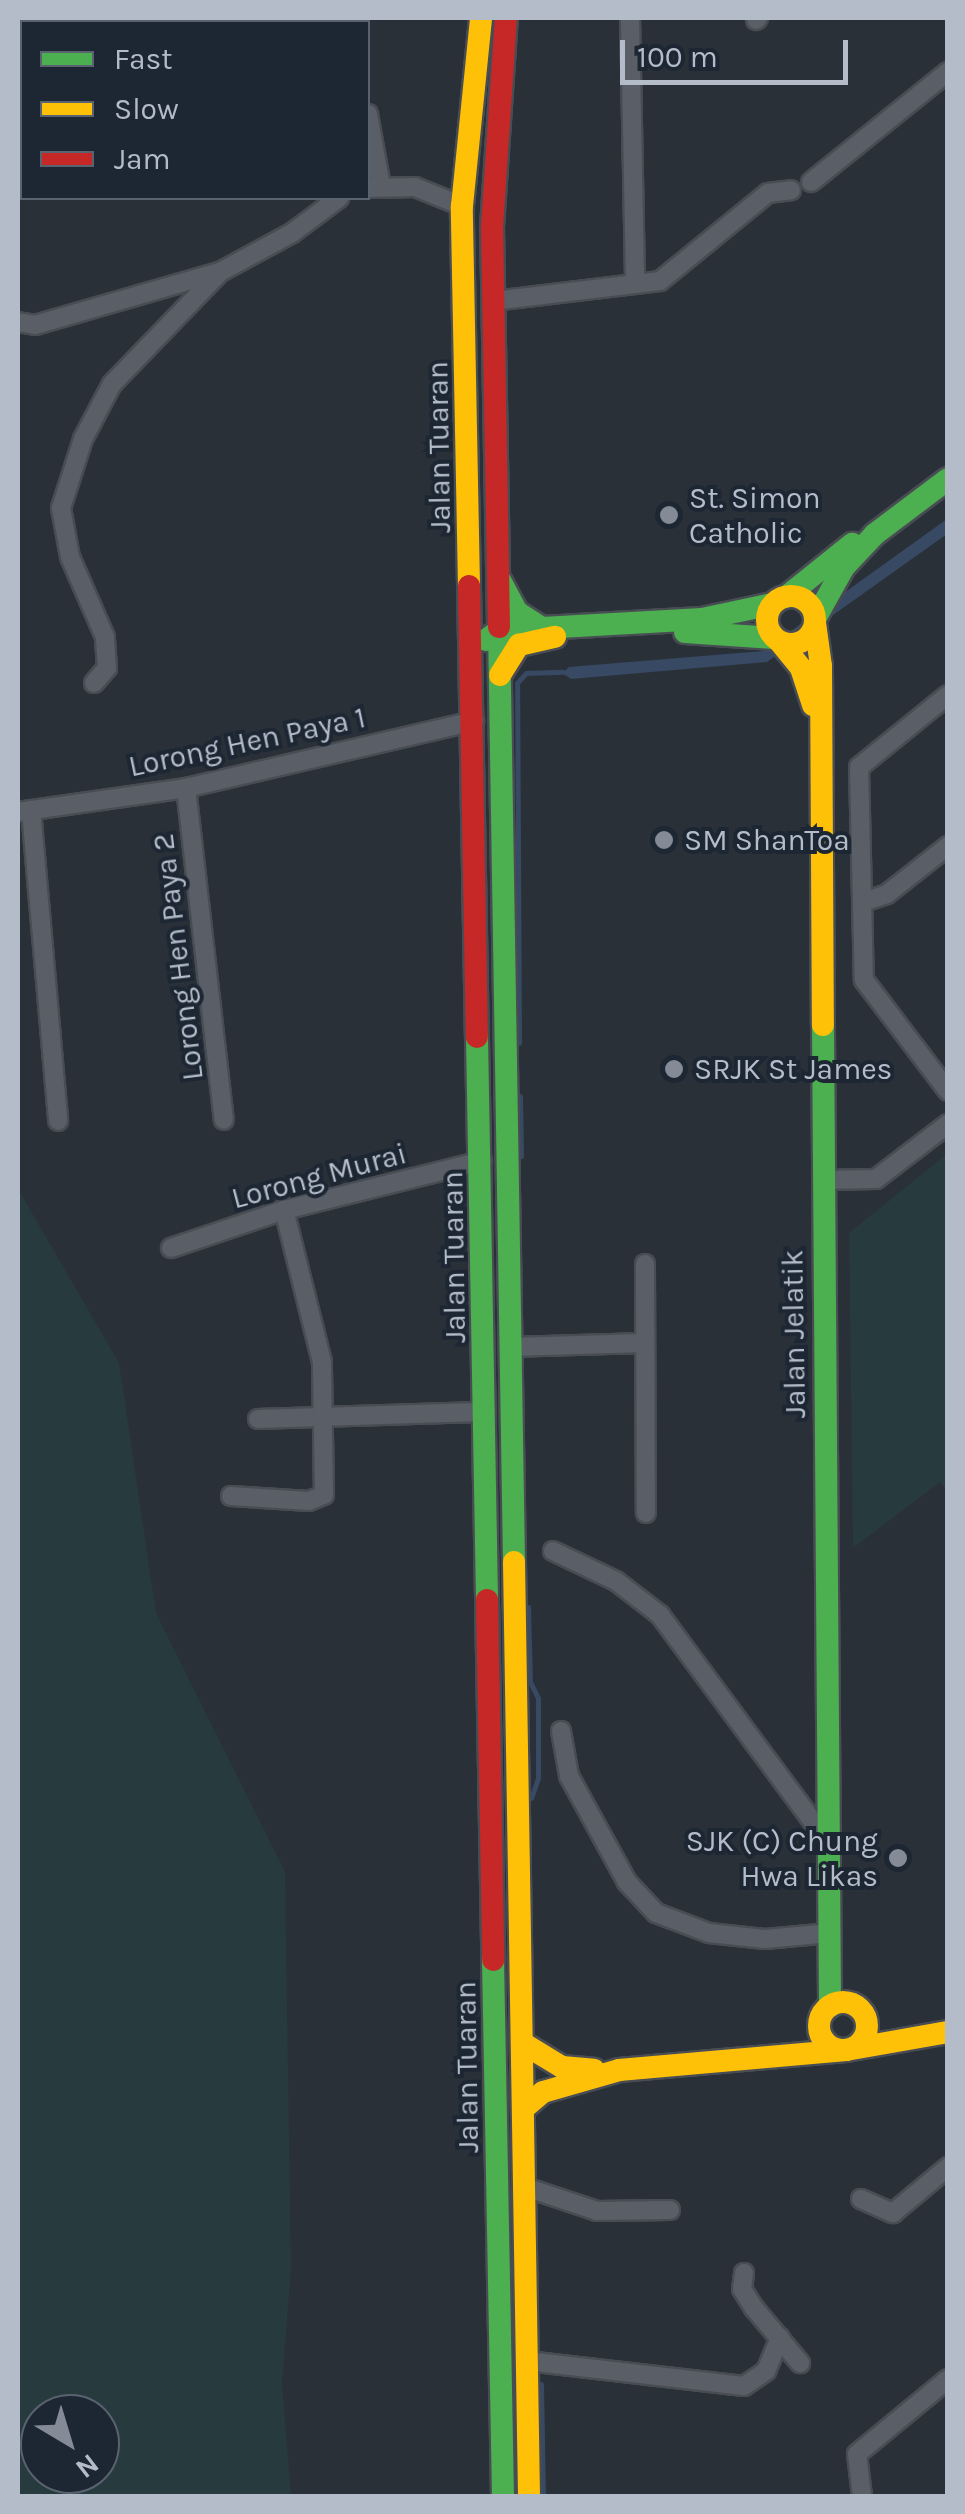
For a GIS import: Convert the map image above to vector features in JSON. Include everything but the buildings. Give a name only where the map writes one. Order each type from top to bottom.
[{"type":"main road","name":"Jalan Tuaran","points":[[481,18],[462,206],[476,800],[503,2496]]},
{"type":"main road","name":"Jalan Tuaran","points":[[506,18],[493,163],[493,301],[525,2187],[536,2362],[529,2496]]},
{"type":"main road","points":[[500,675],[511,651],[543,637],[692,632],[802,642],[844,567],[875,534],[948,479]]},
{"type":"main road","points":[[777,640],[767,626],[779,600],[860,538],[875,534]]},
{"type":"main road","points":[[500,582],[514,608],[542,628]]},
{"type":"main road","points":[[476,800],[483,650],[500,630],[702,618],[779,600],[806,601],[815,621]]},
{"type":"main road","name":"Jalan Jelatik","points":[[815,621],[822,666],[818,724],[831,1938],[826,2010]]},
{"type":"main road","name":"Jalan Jelatik","points":[[777,640],[805,677],[818,724]]},
{"type":"main road","points":[[487,1439],[498,1424],[512,1349]]},
{"type":"main road","name":"Jalan Jelatik","points":[[831,1938],[857,2008]]},
{"type":"main road","points":[[846,2050],[866,2031],[857,2008]]},
{"type":"main road","points":[[752,2054],[826,2010],[857,2008],[922,2036]]},
{"type":"main road","points":[[826,2010],[821,2036],[846,2050]]},
{"type":"main road","points":[[498,2110],[506,2058],[524,2044],[571,2069],[619,2070],[752,2054],[846,2050],[948,2032]]},
{"type":"main road","points":[[524,2108],[543,2092],[619,2070]]},
{"type":"street","points":[[630,18],[636,284]]},
{"type":"street","points":[[811,182],[948,72]]},
{"type":"street","points":[[370,138],[374,187],[415,187],[462,206]]},
{"type":"street","points":[[493,301],[666,277],[768,193],[790,190]]},
{"type":"street","points":[[18,322],[34,325],[220,272],[292,233],[336,200]]},
{"type":"street","points":[[94,682],[107,668],[106,636],[70,558],[61,508],[83,440],[112,384],[220,272]]},
{"type":"street","points":[[948,694],[859,767],[868,992],[948,1091]]},
{"type":"street","name":"Lorong Hen Paya 1","points":[[24,811],[186,788],[474,721]]},
{"type":"street","name":"Lorong Hen Paya 2","points":[[186,788],[224,1120]]},
{"type":"street","points":[[24,811],[58,1121]]},
{"type":"street","points":[[863,902],[887,894],[948,846]]},
{"type":"street","points":[[823,1180],[876,1179],[948,1124]]},
{"type":"street","name":"Lorong Murai","points":[[171,1248],[284,1210],[482,1161]]},
{"type":"street","points":[[231,1496],[320,1500],[322,1362],[284,1210]]},
{"type":"street","points":[[645,1264],[646,1513]]},
{"type":"street","points":[[512,1349],[643,1342]]},
{"type":"street","points":[[258,1419],[486,1412]]},
{"type":"street","points":[[554,1551],[616,1580],[660,1615],[830,1844]]},
{"type":"street","points":[[561,1731],[569,1776],[627,1882],[656,1914],[709,1933],[751,1938],[831,1938]]},
{"type":"street","points":[[861,2199],[892,2213],[948,2167]]},
{"type":"street","points":[[525,2187],[598,2211],[670,2210]]},
{"type":"street","points":[[744,2273],[742,2289],[800,2363]]},
{"type":"street","points":[[536,2362],[744,2386],[766,2371],[780,2338]]},
{"type":"street","points":[[862,2496],[856,2454],[948,2379]]},
{"type":"green space","points":[[947,1154],[947,1491],[940,1482],[853,1548],[849,1233]]},
{"type":"green space","points":[[18,1189],[119,1363],[156,1613],[285,1872],[291,2269],[282,2382],[291,2496],[18,2496]]},
{"type":"water","points":[[947,519],[947,534],[767,662],[571,679],[562,673],[569,667],[763,651]]},
{"type":"waterway","points":[[519,1043],[517,683],[526,673],[562,672]]},
{"type":"waterway","points":[[520,1096],[521,1156]]},
{"type":"waterway","points":[[528,1607],[530,1682],[538,1698],[538,1778],[531,1798]]},
{"type":"waterway","points":[[541,2384],[543,2496]]},
{"type":"traffic: fast","points":[[815,619],[844,567],[875,534],[948,479]]},
{"type":"traffic: fast","points":[[786,597],[852,544]]},
{"type":"traffic: fast","points":[[501,582],[517,612],[542,628],[702,619],[772,604]]},
{"type":"traffic: fast","points":[[499,627],[514,1562]]},
{"type":"traffic: fast","points":[[486,640],[500,630],[542,628]]},
{"type":"traffic: fast","points":[[685,632],[774,638]]},
{"type":"traffic: fast","points":[[823,1025],[830,2006]]},
{"type":"traffic: fast","points":[[477,1037],[487,1600]]},
{"type":"traffic: fast","points":[[493,1960],[503,2496]]},
{"type":"traffic: slow","points":[[469,586],[462,206],[481,18]]},
{"type":"traffic: slow","points":[[791,596],[808,603],[815,620],[808,637],[791,644],[774,637],[767,620],[774,603],[791,596]]},
{"type":"traffic: slow","points":[[815,623],[821,666],[823,1025]]},
{"type":"traffic: slow","points":[[500,675],[519,645],[555,637]]},
{"type":"traffic: slow","points":[[780,642],[801,668],[813,705]]},
{"type":"traffic: slow","points":[[514,1562],[529,2496]]},
{"type":"traffic: slow","points":[[843,2002],[860,2009],[867,2026],[860,2043],[843,2050],[826,2043],[819,2026],[826,2009],[843,2002]]},
{"type":"traffic: slow","points":[[524,2108],[543,2092],[619,2070],[846,2050],[948,2032]]},
{"type":"traffic: slow","points":[[524,2044],[562,2067],[594,2070]]},
{"type":"traffic: jam","points":[[499,627],[492,227],[506,18]]},
{"type":"traffic: jam","points":[[469,586],[477,1037]]},
{"type":"traffic: jam","points":[[487,1600],[493,1960]]},
{"type":"place","name":"St. Simon Catholic","points":[[669,515]]},
{"type":"place","name":"SM ShanToa","points":[[664,840]]},
{"type":"place","name":"SRJK St James","points":[[674,1069]]},
{"type":"place","name":"SJK (C) Chung Hwa Likas","points":[[898,1858]]}]
